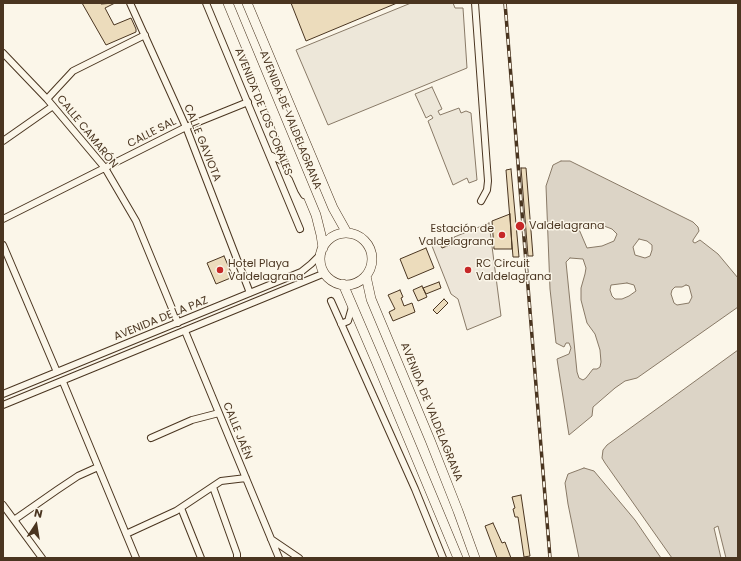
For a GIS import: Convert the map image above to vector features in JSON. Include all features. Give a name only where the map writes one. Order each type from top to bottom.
[{"type":"main road","name":"AVENIDA DE VALDELAGRANA","points":[[228,3],[272,107],[308,200],[316,215],[322,235],[322,251]]},
{"type":"main road","name":"AVENIDA DE VALDELAGRANA","points":[[247,3],[333,208],[347,232]]},
{"type":"main road","points":[[347,232],[361,237],[367,242],[371,249],[372,264],[366,276],[356,283],[343,284],[331,279],[325,273],[320,261],[326,242],[332,237],[347,232]]},
{"type":"main road","name":"AVENIDA DE VALDELAGRANA","points":[[366,276],[371,299],[430,440],[475,558]]},
{"type":"main road","points":[[343,284],[458,558]]},
{"type":"street","name":"CALLE GAVIOTA","points":[[130,3],[186,127],[250,293]]},
{"type":"street","name":"AVENIDA DE LOS CORALES","points":[[206,3],[300,229]]},
{"type":"street","points":[[475,3],[488,181],[487,190],[481,201]]},
{"type":"street","points":[[47,99],[73,71],[145,35]]},
{"type":"street","name":"CALLE CAMARÓN","points":[[3,53],[47,99],[105,168],[136,221],[178,323]]},
{"type":"street","name":"CALLE SAL","points":[[3,219],[186,127],[248,102]]},
{"type":"street","points":[[3,141],[53,106]]},
{"type":"street","points":[[270,155],[282,161],[294,176],[308,200]]},
{"type":"street","points":[[3,245],[57,372]]},
{"type":"street","name":"AVENIDA DE LA PAZ","points":[[3,394],[302,272],[322,251]]},
{"type":"street","name":"AVENIDA DE LA PAZ","points":[[3,405],[325,273]]},
{"type":"street","points":[[331,301],[415,489],[442,558]]},
{"type":"street","points":[[341,324],[348,321],[352,306]]},
{"type":"street","name":"CALLE JAÉN","points":[[185,331],[279,558]]},
{"type":"street","points":[[62,382],[136,558]]},
{"type":"street","points":[[152,438],[192,420],[219,413]]},
{"type":"street","points":[[14,520],[67,483],[98,466]]},
{"type":"street","points":[[126,534],[181,508],[221,481],[246,478]]},
{"type":"street","points":[[213,487],[237,554],[236,558]]},
{"type":"street","points":[[3,505],[42,558]]},
{"type":"street","points":[[181,508],[201,558]]},
{"type":"street","points":[[271,539],[298,557]]},
{"type":"shaded area","points":[[411,3],[453,3],[455,8],[463,8],[467,68],[328,125],[296,50]]},
{"type":"shaded area","points":[[432,87],[442,109],[438,111],[440,115],[459,108],[461,113],[466,111],[471,113],[477,180],[469,183],[467,178],[453,185],[428,121],[433,118],[431,115],[426,118],[415,94]]},
{"type":"shaded area","points":[[561,161],[570,161],[693,222],[698,227],[699,231],[693,242],[695,243],[700,240],[718,254],[738,278],[738,307],[637,378],[625,381],[615,388],[593,407],[592,416],[569,435],[557,359],[569,354],[571,348],[569,343],[566,343],[564,347],[556,343],[550,289],[546,186],[553,165]],"holes":[[[604,226],[612,229],[617,234],[614,241],[602,246],[587,248],[578,227]],[[639,239],[647,241],[652,245],[652,250],[650,256],[645,258],[635,255],[633,247]],[[570,258],[583,259],[586,268],[581,288],[581,300],[587,323],[595,334],[600,350],[601,362],[600,367],[593,369],[583,380],[579,378],[577,372],[566,262]],[[627,283],[634,285],[636,291],[622,299],[615,299],[610,290],[611,285]],[[686,285],[689,286],[692,297],[689,303],[677,305],[674,303],[671,294],[675,287],[682,287]]]},
{"type":"shaded area","name":"RC Circuit Valdelagrana","points":[[489,223],[501,316],[467,330],[458,299],[451,294],[432,246]]},
{"type":"shaded area","points":[[738,350],[738,558],[726,558],[718,526],[714,528],[721,558],[672,558],[605,463],[602,458],[603,450],[607,445]]},
{"type":"shaded area","points":[[584,468],[594,471],[635,520],[661,558],[579,558],[565,483],[568,474]]},
{"type":"building","points":[[82,3],[115,3],[105,8],[114,25],[131,18],[136,32],[106,45]]},
{"type":"building","points":[[291,3],[397,3],[306,41]]},
{"type":"building","points":[[521,168],[526,168],[533,256],[528,256]]},
{"type":"building","points":[[511,169],[519,257],[513,257],[506,170]]},
{"type":"building","name":"Estación de Valdelagrana","points":[[510,214],[512,249],[494,249],[492,221]]},
{"type":"building","points":[[454,238],[455,243],[442,248],[440,244]]},
{"type":"building","points":[[426,248],[434,268],[408,279],[400,259]]},
{"type":"building","name":"Hotel Playa Valdelagrana","points":[[224,256],[233,277],[216,284],[207,263]]},
{"type":"building","points":[[439,282],[441,288],[426,294],[423,288]]},
{"type":"building","points":[[422,286],[427,297],[418,301],[413,290]]},
{"type":"building","points":[[400,290],[403,297],[401,298],[404,306],[412,303],[415,312],[393,321],[389,312],[395,309],[388,295]]},
{"type":"building","points":[[444,299],[448,303],[437,314],[433,310]]},
{"type":"building","points":[[521,495],[530,556],[524,557],[518,517],[515,517],[513,509],[515,508],[512,497]]},
{"type":"building","points":[[493,523],[502,543],[505,542],[511,558],[497,558],[485,526]]},
{"type":"railway","points":[[505,3],[550,558]]},
{"type":"place","name":"Valdelagrana","points":[[520,226]]},
{"type":"place","name":"Estación de Valdelagrana","points":[[502,235]]},
{"type":"place","name":"Hotel Playa Valdelagrana","points":[[220,270]]},
{"type":"place","name":"RC Circuit Valdelagrana","points":[[468,270]]}]
